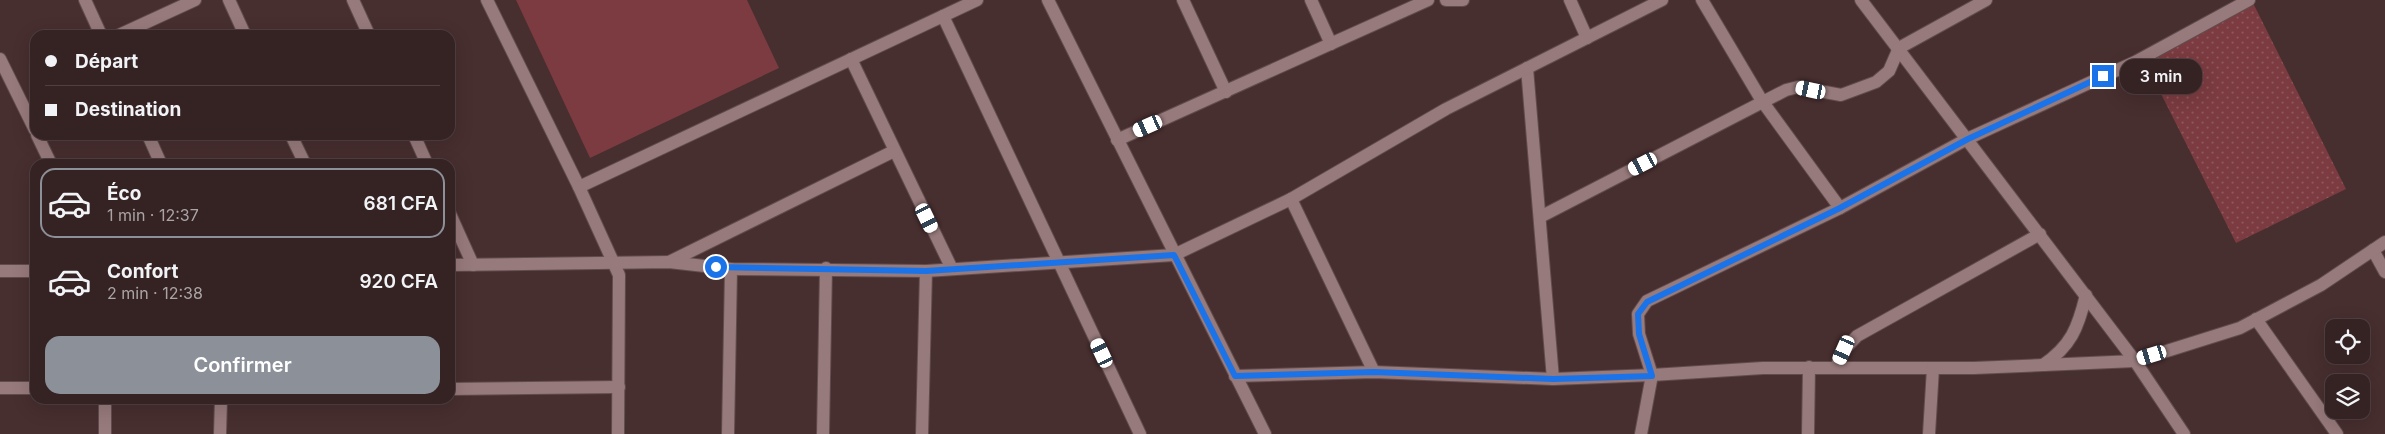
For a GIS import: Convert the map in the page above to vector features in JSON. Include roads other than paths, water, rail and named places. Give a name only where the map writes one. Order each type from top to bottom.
[{"type":"street","points":[[85,0],[99,30]]},
{"type":"street","points":[[130,30],[195,0]]},
{"type":"street","points":[[229,0],[243,30]]},
{"type":"street","points":[[353,0],[367,30]]},
{"type":"street","points":[[487,0],[579,187],[619,274],[618,434]]},
{"type":"street","points":[[579,187],[977,0]]},
{"type":"street","points":[[1048,0],[1265,434]]},
{"type":"street","points":[[1183,0],[1226,92]]},
{"type":"street","points":[[1311,0],[1331,44]]},
{"type":"street","points":[[1117,140],[1428,0]]},
{"type":"street","points":[[1446,0],[1463,0]]},
{"type":"street","points":[[1570,0],[1586,38]]},
{"type":"street","points":[[455,265],[670,262],[731,269],[826,268],[926,271],[1174,255],[1291,199],[1446,109],[1662,0]]},
{"type":"street","points":[[1702,0],[1762,101],[1840,208]]},
{"type":"street","points":[[1862,0],[2135,360],[2184,434]]},
{"type":"street","points":[[1540,217],[1786,90],[1798,87],[1841,95],[1876,82],[1889,71],[1899,48],[1986,0]]},
{"type":"street","points":[[1641,434],[1652,376],[1639,334],[1638,314],[1647,302],[1840,208],[1968,139],[2137,61],[2227,5],[2249,0]]},
{"type":"street","points":[[943,16],[1140,434]]},
{"type":"street","points":[[0,59],[30,120]]},
{"type":"street","points":[[851,59],[952,269]]},
{"type":"street","points":[[1527,68],[1553,379]]},
{"type":"street","points":[[39,140],[49,159]]},
{"type":"street","points":[[150,140],[159,159]]},
{"type":"street","points":[[293,140],[303,159]]},
{"type":"street","points":[[416,140],[425,159]]},
{"type":"street","points":[[670,262],[894,151]]},
{"type":"street","points":[[1291,199],[1374,372]]},
{"type":"street","points":[[455,225],[473,265]]},
{"type":"street","points":[[1836,367],[1844,350],[1857,336],[2040,234]]},
{"type":"street","points":[[1235,376],[1374,372],[1553,379],[1652,376],[1763,368],[1933,368],[2135,360],[2240,328],[2322,284],[2385,242]]},
{"type":"street","points":[[2373,250],[2385,272]]},
{"type":"street","points":[[823,434],[826,268]]},
{"type":"street","points":[[728,434],[731,269]]},
{"type":"street","points":[[0,271],[30,271]]},
{"type":"street","points":[[922,434],[926,271]]},
{"type":"street","points":[[2043,365],[2055,356],[2070,340],[2080,322],[2086,295]]},
{"type":"street","points":[[2256,319],[2337,434]]},
{"type":"street","points":[[1808,434],[1809,367]]},
{"type":"street","points":[[1929,434],[1933,368]]},
{"type":"street","points":[[455,389],[619,387]]},
{"type":"street","points":[[0,388],[30,388]]},
{"type":"street","points":[[105,434],[106,404]]},
{"type":"street","points":[[220,434],[221,404]]}]
